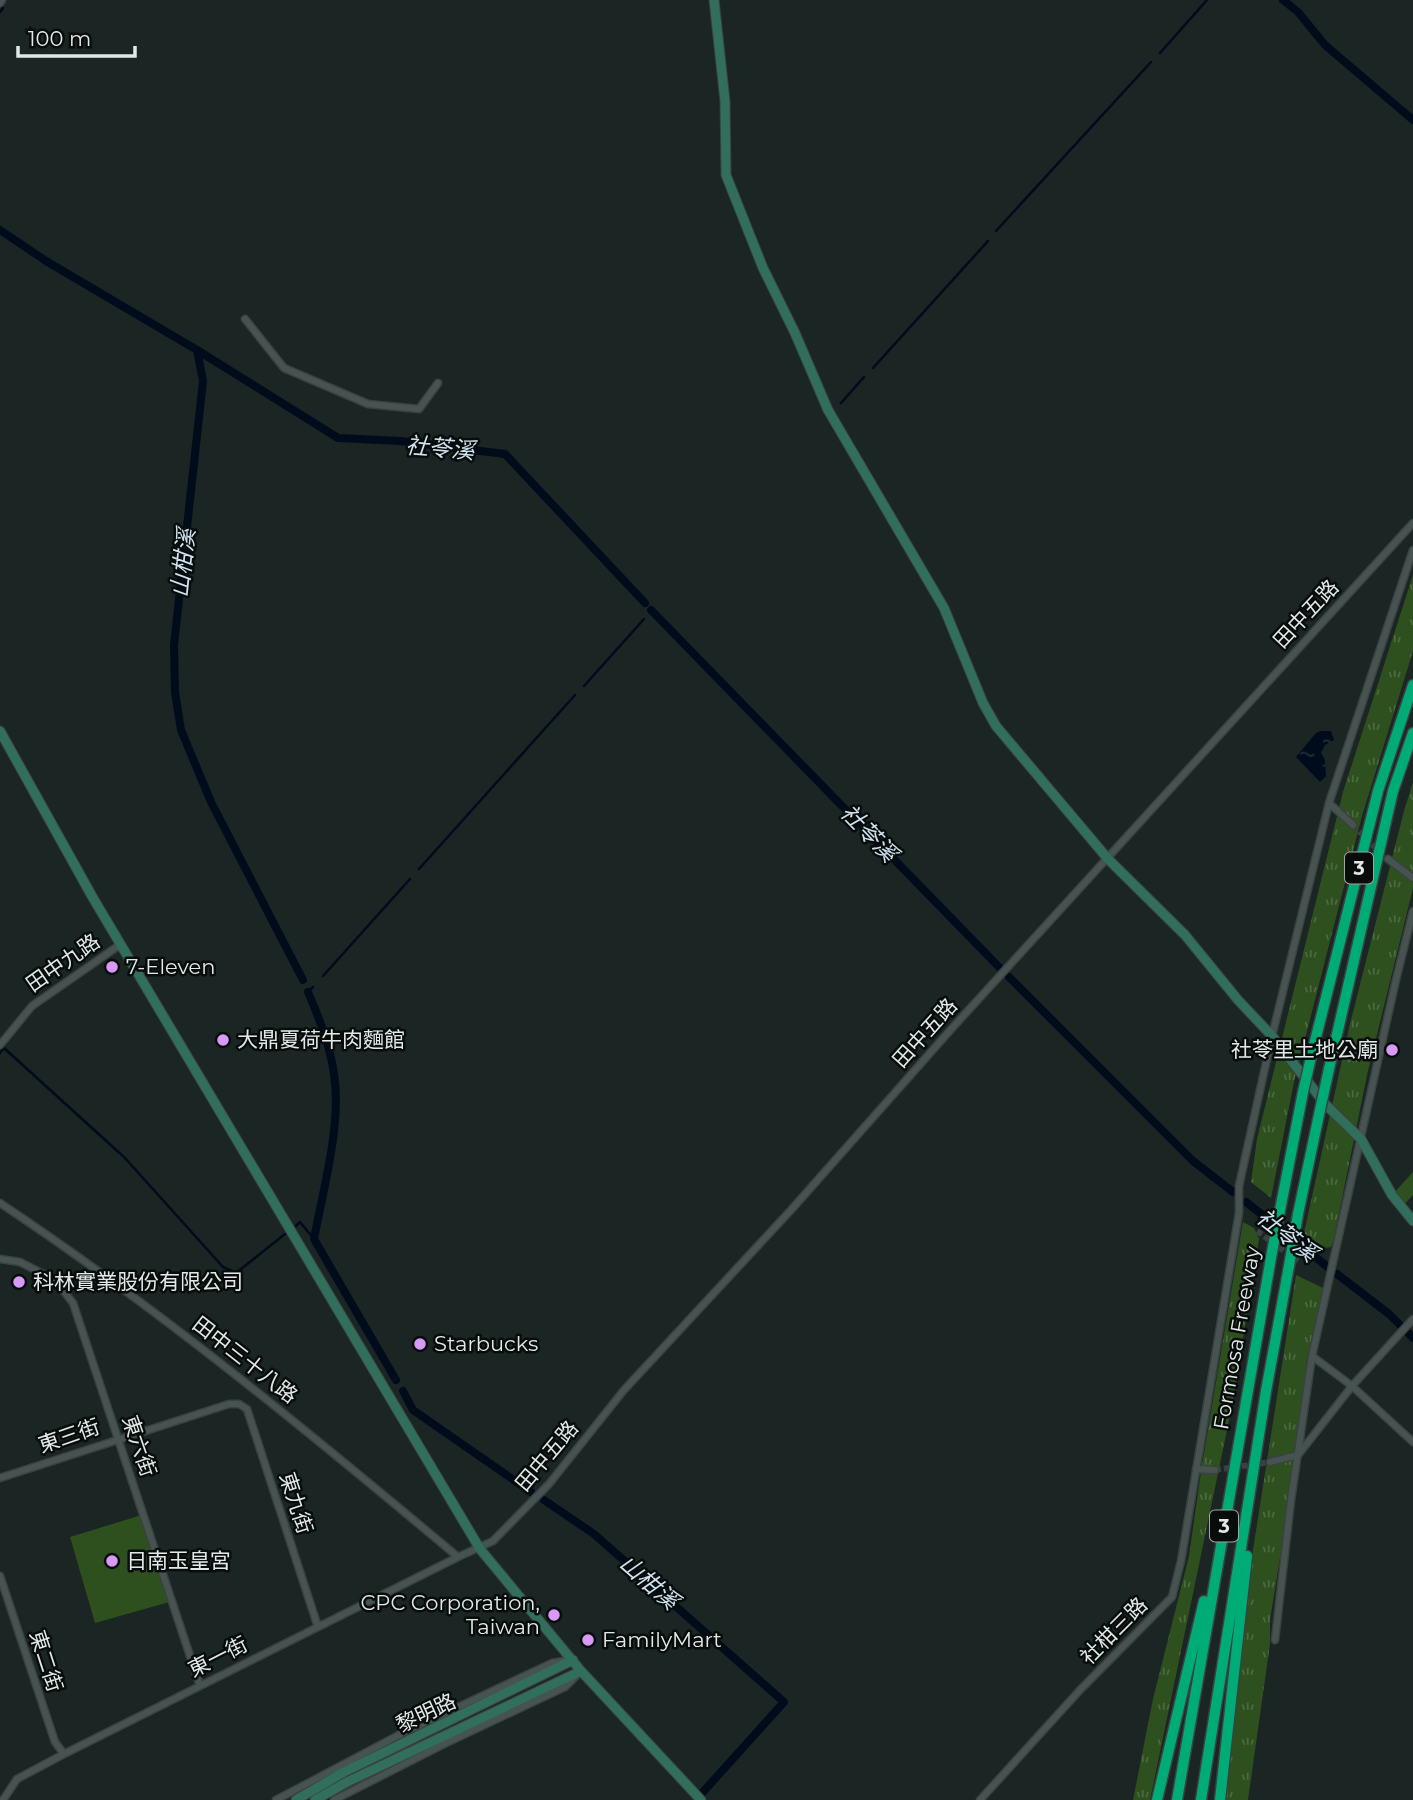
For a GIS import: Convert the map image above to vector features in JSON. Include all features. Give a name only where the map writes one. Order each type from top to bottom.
[{"type":"highway","name":"Formosa Freeway","points":[[1177,1800],[1272,1252],[1303,1093],[1378,791],[1413,685]]},
{"type":"highway","name":"Formosa Freeway","points":[[1201,1800],[1298,1214],[1393,792],[1413,733]]},
{"type":"highway","points":[[1220,1800],[1262,1420]]},
{"type":"highway","points":[[1157,1800],[1232,1483]]},
{"type":"street","points":[[714,0],[725,102],[726,174],[763,268],[828,410],[944,608],[983,703],[996,726],[1108,859],[1185,935],[1238,1000],[1272,1036],[1326,1105],[1360,1139],[1391,1195],[1413,1221]]},
{"type":"street","points":[[245,319],[284,368],[368,404],[419,409],[438,383]]},
{"type":"street","name":"田中五路","points":[[458,1557],[493,1541],[549,1484],[624,1390],[792,1210],[954,1026],[1413,523]]},
{"type":"street","name":"社柑三路","points":[[979,1800],[1071,1700],[1172,1597],[1181,1561],[1239,1213],[1239,1186],[1272,1036],[1329,803],[1413,550]]},
{"type":"street","points":[[0,731],[121,944],[480,1549],[581,1671],[701,1800]]},
{"type":"street","points":[[1329,803],[1353,825]]},
{"type":"street","points":[[1388,859],[1413,878]]},
{"type":"street","points":[[1275,1640],[1312,1356],[1413,911]]},
{"type":"street","name":"田中九路","points":[[0,1045],[32,1006],[121,944]]},
{"type":"street","name":"田中三十八路","points":[[0,1203],[52,1237],[214,1356],[458,1557]]},
{"type":"street","name":"東六街","points":[[0,1259],[20,1262],[55,1280],[73,1303],[200,1686]]},
{"type":"street","points":[[1270,1462],[1298,1455],[1352,1387],[1412,1320]]},
{"type":"street","points":[[1312,1356],[1352,1387],[1413,1442]]},
{"type":"street","name":"東三街","points":[[0,1478],[229,1404]]},
{"type":"street","name":"東九街","points":[[229,1404],[239,1404],[247,1409],[317,1627]]},
{"type":"street","points":[[1196,1469],[1215,1470]]},
{"type":"street","name":"東一街","points":[[4,1800],[17,1779],[458,1557]]},
{"type":"street","name":"東二街","points":[[0,1576],[55,1742],[64,1754]]},
{"type":"street","points":[[276,1800],[340,1765],[551,1663],[573,1660]]},
{"type":"street","name":"黎明路","points":[[296,1800],[344,1772],[573,1660]]},
{"type":"street","points":[[334,1800],[565,1687],[581,1671]]},
{"type":"street","name":"黎明路","points":[[315,1800],[347,1782],[581,1671]]},
{"type":"street","points":[[411,1739],[424,1724]]},
{"type":"street","points":[[406,1763],[435,1740]]},
{"type":"green space","points":[[1413,575],[1413,651],[1362,816],[1294,1082],[1271,1198],[1251,1182],[1257,1139],[1343,792]]},
{"type":"green space","points":[[1413,782],[1413,888],[1367,1075],[1334,1238],[1331,1247],[1324,1248],[1304,1233],[1350,1024]]},
{"type":"green space","points":[[1413,1172],[1413,1195],[1401,1208],[1392,1195]]},
{"type":"green space","points":[[1243,1222],[1254,1228],[1259,1239],[1232,1406],[1150,1800],[1133,1800],[1153,1699],[1189,1556]]},
{"type":"green space","points":[[1296,1275],[1323,1288],[1307,1359],[1248,1800],[1222,1800],[1235,1665]]},
{"type":"green space","points":[[145,1514],[173,1601],[95,1623],[70,1537]]},
{"type":"water","points":[[1320,731],[1331,731],[1334,740],[1325,745],[1321,753],[1325,760],[1326,776],[1320,782],[1296,757]]},
{"type":"waterway","points":[[1160,53],[1207,0]]},
{"type":"waterway","points":[[1283,0],[1298,12],[1325,45],[1413,120]]},
{"type":"waterway","points":[[0,12],[3,8]]},
{"type":"waterway","points":[[996,231],[1151,62]]},
{"type":"waterway","name":"社苓溪","points":[[0,230],[46,261],[197,350],[338,438],[400,441],[505,454],[645,603]]},
{"type":"waterway","points":[[873,368],[988,241]]},
{"type":"waterway","name":"山柑溪","points":[[197,350],[203,381],[174,645],[175,692],[181,730],[211,802],[303,980]]},
{"type":"waterway","points":[[841,403],[864,377]]},
{"type":"waterway","name":"社苓溪","points":[[651,610],[999,967]]},
{"type":"waterway","points":[[584,686],[644,619]]},
{"type":"waterway","points":[[419,869],[575,695]]},
{"type":"waterway","points":[[323,976],[410,879]]},
{"type":"waterway","name":"社苓溪","points":[[1009,977],[1193,1161],[1233,1192]]},
{"type":"waterway","name":"山柑溪","points":[[308,992],[313,987]]},
{"type":"waterway","name":"山柑溪","points":[[308,992],[330,1053],[336,1093],[334,1135],[314,1239],[396,1380]]},
{"type":"waterway","points":[[0,1053],[4,1048],[125,1158],[223,1267],[236,1273],[285,1234]]},
{"type":"waterway","name":"社苓溪","points":[[1246,1202],[1329,1268]]},
{"type":"waterway","points":[[296,1226],[300,1222],[314,1239]]},
{"type":"waterway","name":"社苓溪","points":[[1337,1274],[1389,1314],[1413,1338]]},
{"type":"waterway","name":"山柑溪","points":[[403,1391],[413,1410],[531,1492]]},
{"type":"waterway","name":"山柑溪","points":[[544,1500],[594,1534],[784,1702],[703,1792]]},
{"type":"tunnel","points":[[1353,825],[1379,851]]},
{"type":"tunnel","points":[[1257,1231],[1298,1261]]},
{"type":"tunnel","points":[[1215,1470],[1270,1462]]},
{"type":"place","name":"7-Eleven","points":[[112,967]]},
{"type":"place","name":"大鼎夏荷牛肉麵館","points":[[223,1040]]},
{"type":"place","name":"社苓里土地公廟","points":[[1392,1050]]},
{"type":"place","name":"科林實業股份有限公司","points":[[19,1282]]},
{"type":"place","name":"Starbucks","points":[[420,1344]]},
{"type":"place","name":"日南玉皇宮","points":[[112,1561]]},
{"type":"place","name":"CPC Corporation, Taiwan","points":[[554,1615]]},
{"type":"place","name":"FamilyMart","points":[[588,1640]]}]
